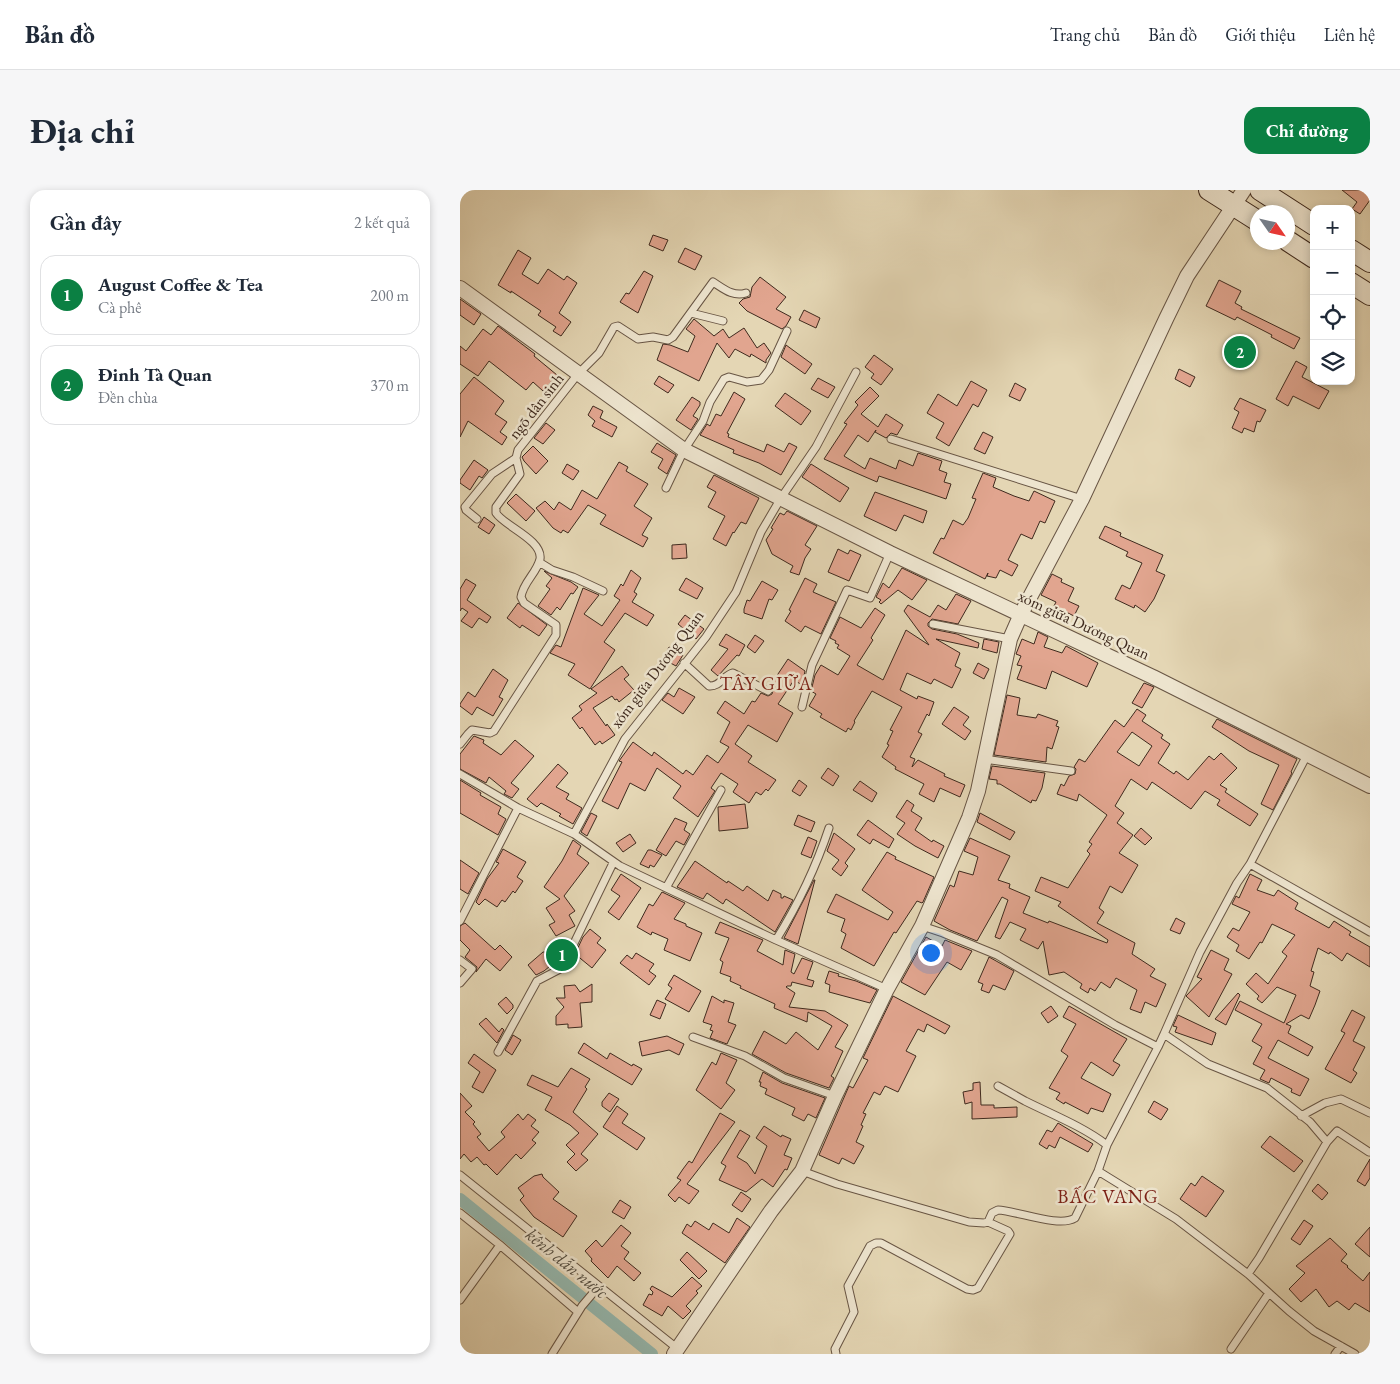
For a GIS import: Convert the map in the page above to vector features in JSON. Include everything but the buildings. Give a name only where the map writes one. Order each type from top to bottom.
[{"type":"main road","points":[[1209,190],[1239,198],[1250,211]]},
{"type":"main road","points":[[1260,190],[1310,222]]},
{"type":"main road","points":[[1295,246],[1310,255]]},
{"type":"main road","points":[[1355,253],[1370,262]]},
{"type":"main road","points":[[1355,286],[1370,295]]},
{"type":"street","points":[[676,1351],[771,1211],[802,1171],[835,1096],[887,989],[922,926],[969,818],[978,791],[1010,639],[1021,614],[1082,499],[1187,276],[1239,198]]},
{"type":"street","name":"xóm giữa Dương Quan","points":[[460,288],[684,450],[890,553],[1154,678],[1370,786]]},
{"type":"lane","name":"ngõ dân sinh","points":[[540,562],[540,556],[535,545],[496,513],[496,507],[520,474],[516,458],[518,450],[578,374],[599,353],[614,327],[618,326],[638,339],[653,337],[668,340],[673,337],[713,282],[733,294],[746,293]]},
{"type":"lane","points":[[691,313],[723,321]]},
{"type":"lane","points":[[666,488],[684,450],[703,421],[710,402],[724,379],[729,377],[747,382],[760,380],[769,370],[787,331]]},
{"type":"lane","name":"xóm giữa Dương Quan","points":[[574,834],[625,740],[706,637],[736,592],[761,532],[816,446],[856,372]]},
{"type":"lane","points":[[891,439],[1082,499]]},
{"type":"lane","points":[[477,519],[466,510],[466,507],[492,474],[516,458]]},
{"type":"lane","points":[[802,707],[812,665],[847,590],[870,598],[890,553]]},
{"type":"lane","points":[[460,744],[472,730],[494,732],[556,635],[556,625],[524,603],[521,597],[524,587],[540,562],[552,570],[603,590]]},
{"type":"lane","points":[[933,624],[1010,639]]},
{"type":"lane","points":[[684,663],[709,686],[715,686],[727,675],[733,673],[768,691]]},
{"type":"lane","points":[[988,1222],[994,1212],[998,1210],[1057,1221],[1072,1220],[1079,1213],[1098,1171],[1107,1145],[1158,1047],[1200,952],[1237,883],[1250,864],[1307,755]]},
{"type":"lane","points":[[984,759],[1071,771]]},
{"type":"lane","points":[[460,774],[518,808],[574,834],[613,863],[776,940],[887,989]]},
{"type":"lane","points":[[666,888],[721,790]]},
{"type":"lane","points":[[460,922],[518,808]]},
{"type":"lane","points":[[776,940],[804,893],[829,828]]},
{"type":"lane","points":[[498,1052],[537,981],[562,968],[613,863]]},
{"type":"lane","points":[[1250,864],[1370,932]]},
{"type":"lane","points":[[922,926],[997,955],[1115,1025],[1158,1047]]},
{"type":"lane","points":[[460,960],[472,969],[460,983]]},
{"type":"lane","points":[[1164,1034],[1208,1064],[1267,1088],[1301,1116],[1327,1142]]},
{"type":"lane","points":[[693,1037],[744,1056],[784,1078],[835,1096]]},
{"type":"lane","points":[[998,1086],[1072,1123],[1096,1136],[1107,1145]]},
{"type":"lane","points":[[1301,1116],[1325,1103],[1341,1099],[1370,1112]]},
{"type":"lane","points":[[1248,1274],[1327,1142],[1337,1131],[1369,1152]]},
{"type":"lane","points":[[802,1171],[837,1184],[969,1222],[988,1222],[1008,1231],[1010,1234],[978,1288],[973,1290],[967,1289],[881,1243],[870,1246],[848,1286],[854,1312],[836,1349],[836,1354]]},
{"type":"lane","points":[[1098,1171],[1176,1219],[1248,1274],[1288,1311],[1314,1331],[1355,1354]]},
{"type":"lane","points":[[460,1175],[599,1286],[676,1351]]},
{"type":"lane","points":[[460,1213],[580,1309]]},
{"type":"lane","points":[[460,1300],[500,1245]]},
{"type":"lane","points":[[552,1354],[580,1309],[599,1286]]},
{"type":"lane","points":[[1231,1350],[1269,1293]]},
{"type":"lane","points":[[1335,1354],[1341,1346]]},
{"type":"waterway","name":"kênh dẫn nước","points":[[460,1199],[652,1354]]},
{"type":"place","name":"Đinh Tà Quan","points":[[1240,352]]},
{"type":"place","name":"August Coffee & Tea","points":[[562,955]]},
{"type":"district","name":"TÂY GIỮA","points":[[766,683]]},
{"type":"district","name":"BẤC VANG","points":[[1108,1196]]}]
